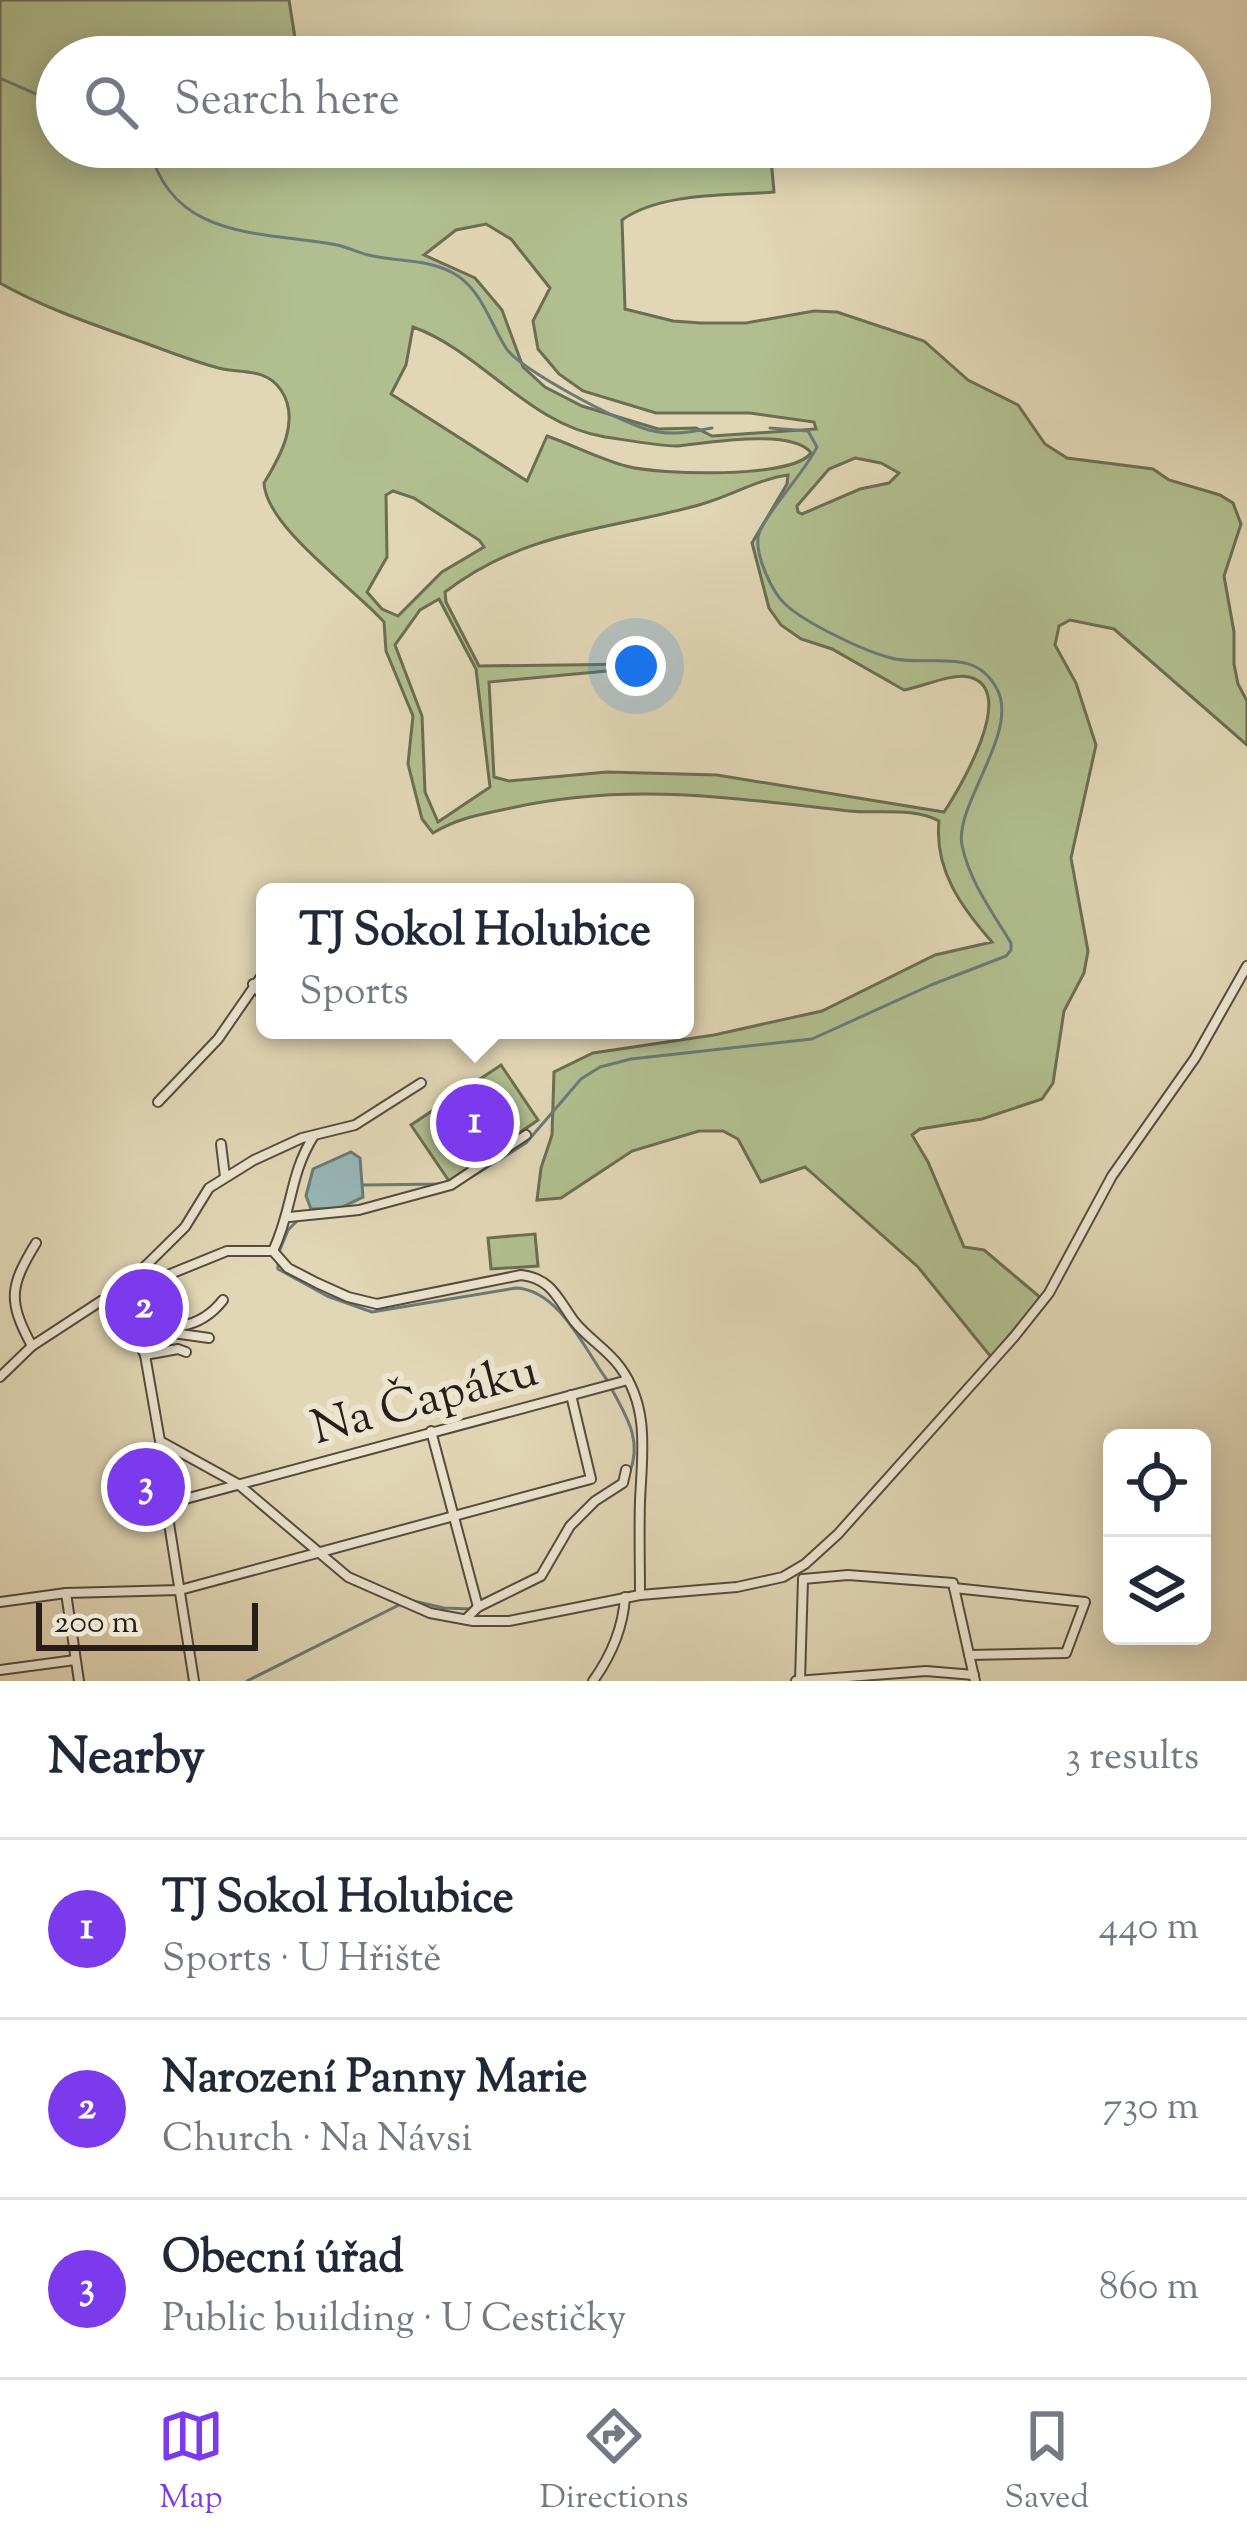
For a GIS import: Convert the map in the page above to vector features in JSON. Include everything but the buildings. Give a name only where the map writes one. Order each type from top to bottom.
[{"type":"street","points":[[160,1441],[238,1484],[348,1576],[430,1613],[464,1619],[533,1618],[640,1594],[752,1585],[793,1572],[838,1534],[1049,1293],[1112,1177],[1196,1058],[1247,966]]},
{"type":"street","points":[[158,1102],[218,1040],[256,981]]},
{"type":"street","points":[[112,1299],[185,1227],[208,1188],[254,1160],[330,1128],[355,1125],[422,1083]]},
{"type":"street","points":[[289,1217],[359,1210],[451,1185],[526,1135]]},
{"type":"street","points":[[273,1251],[289,1217],[296,1166],[314,1136]]},
{"type":"street","points":[[220,1144],[225,1178]]},
{"type":"street","points":[[32,1346],[14,1291],[18,1272],[36,1243]]},
{"type":"street","points":[[0,1377],[32,1346],[101,1300],[227,1251],[273,1251],[288,1268],[317,1283],[348,1298],[377,1304],[506,1276],[531,1276],[552,1287],[577,1325],[608,1352],[639,1406],[644,1436],[640,1594]]},
{"type":"street","points":[[130,1289],[158,1292],[178,1314],[181,1328]]},
{"type":"street","points":[[112,1299],[145,1355],[194,1681]]},
{"type":"street","points":[[129,1324],[181,1328],[208,1319],[223,1300]]},
{"type":"street","points":[[153,1328],[165,1334],[209,1338]]},
{"type":"street","points":[[145,1355],[186,1352]]},
{"type":"street","name":"Na Čapáku","points":[[158,1454],[125,1462],[122,1473],[133,1513],[628,1380]]},
{"type":"street","points":[[0,1602],[66,1593],[180,1590],[591,1479],[571,1395]]},
{"type":"street","points":[[431,1432],[478,1607]]},
{"type":"street","points":[[158,1454],[175,1452]]},
{"type":"street","points":[[464,1619],[478,1607],[541,1576],[570,1526],[622,1483],[626,1470]]},
{"type":"street","points":[[793,1572],[803,1579],[848,1575],[953,1583],[975,1678],[926,1671],[798,1680],[803,1579]]},
{"type":"street","points":[[954,1588],[1085,1602],[1066,1653],[969,1654]]},
{"type":"street","points":[[66,1593],[79,1681]]},
{"type":"street","points":[[592,1681],[608,1659],[624,1616],[625,1597]]},
{"type":"street","points":[[0,1670],[75,1660]]},
{"type":"green space","points":[[0,0],[289,0],[295,36],[36,36],[36,168],[772,168],[774,192],[675,200],[622,220],[625,309],[701,323],[746,323],[814,311],[837,312],[924,341],[968,380],[1018,405],[1045,444],[1067,458],[1153,469],[1169,480],[1233,503],[1241,524],[1224,576],[1234,632],[1234,664],[1247,701],[1247,745],[1114,629],[1070,620],[1059,626],[1055,645],[1076,683],[1096,745],[1071,858],[1088,951],[1084,973],[1064,1011],[1053,1083],[1042,1099],[982,1119],[920,1129],[912,1135],[964,1247],[984,1250],[1041,1298],[991,1357],[918,1267],[805,1167],[761,1182],[738,1139],[723,1131],[699,1131],[632,1151],[561,1198],[537,1200],[552,1135],[554,1072],[593,1053],[694,1039],[822,1011],[935,955],[992,942],[970,916],[946,872],[939,821],[907,812],[639,794],[511,808],[461,820],[433,833],[422,819],[408,764],[413,716],[386,651],[384,622],[295,537],[268,500],[264,483],[289,426],[281,390],[262,375],[184,357],[35,301],[0,283]],"holes":[[[486,224],[511,239],[550,288],[533,321],[538,349],[559,374],[583,391],[656,413],[750,413],[814,422],[816,429],[712,436],[696,428],[658,429],[582,406],[545,387],[523,367],[502,310],[475,278],[424,255],[456,230]],[[413,327],[461,352],[528,403],[577,430],[672,446],[769,439],[801,445],[811,453],[799,461],[753,471],[666,471],[626,466],[547,436],[527,481],[391,394],[406,365]],[[855,458],[881,463],[899,473],[889,483],[798,512],[797,506],[829,469]],[[788,475],[752,543],[769,608],[781,625],[904,690],[962,676],[983,685],[989,700],[981,741],[944,812],[717,775],[607,772],[509,781],[494,777],[489,682],[639,668],[635,664],[479,666],[445,592],[506,556],[537,544],[699,505]],[[393,491],[414,498],[484,547],[442,572],[398,616],[382,609],[367,592],[387,557],[386,495]],[[439,599],[476,669],[490,787],[438,822],[425,792],[422,716],[395,645],[420,610]]]},
{"type":"green space","points":[[501,1065],[538,1120],[449,1181],[411,1125]]},
{"type":"green space","points":[[535,1234],[538,1266],[491,1269],[488,1238]]},
{"type":"water","points":[[351,1152],[360,1158],[363,1197],[340,1208],[311,1209],[306,1196],[313,1169]]},
{"type":"waterway","points":[[0,78],[36,94]]},
{"type":"waterway","points":[[157,168],[177,200],[223,226],[443,268],[471,288],[506,348],[550,381],[649,430],[673,433],[712,428]]},
{"type":"waterway","points":[[460,1184],[526,1143],[581,1079],[600,1067],[631,1059],[812,1039],[1011,950],[976,884],[962,845],[967,810],[1000,726],[1002,706],[997,689],[987,675],[963,662],[891,658],[866,649],[806,619],[780,598],[762,564],[758,538],[817,447],[808,431],[770,428]]},
{"type":"waterway","points":[[364,1185],[444,1184]]},
{"type":"waterway","points":[[279,1252],[298,1220]]},
{"type":"waterway","points":[[278,1261],[278,1269],[327,1296],[372,1312],[516,1288],[531,1291],[558,1310],[607,1380]]},
{"type":"waterway","points":[[611,1388],[634,1440],[629,1474]]},
{"type":"waterway","points":[[409,1600],[471,1609]]},
{"type":"waterway","points":[[247,1681],[401,1604]]},
{"type":"place","name":"TJ Sokol Holubice","points":[[475,1123]]},
{"type":"place","name":"Narození Panny Marie","points":[[144,1308]]},
{"type":"place","name":"Obecní úřad","points":[[146,1487]]}]
